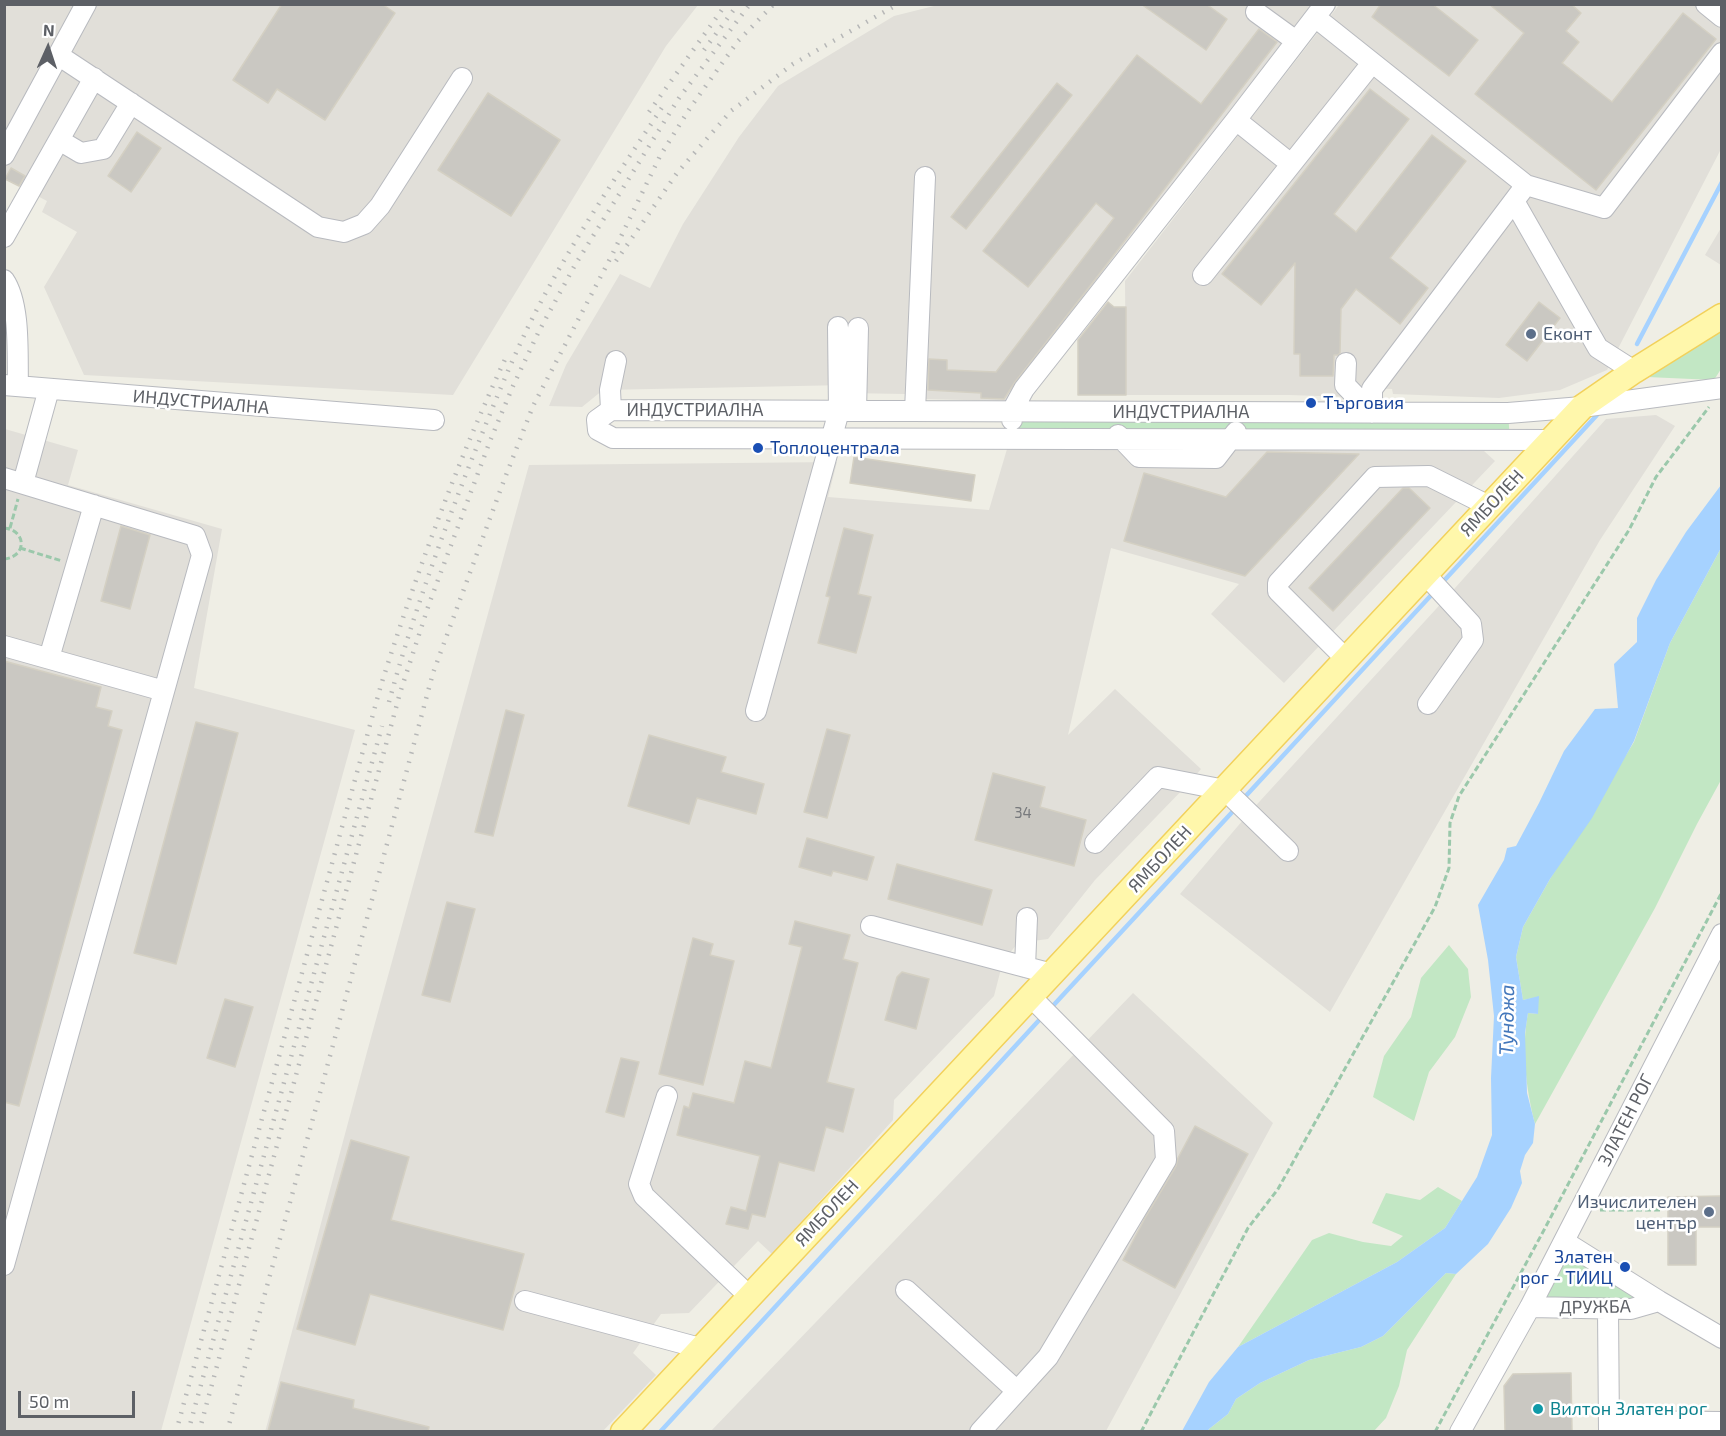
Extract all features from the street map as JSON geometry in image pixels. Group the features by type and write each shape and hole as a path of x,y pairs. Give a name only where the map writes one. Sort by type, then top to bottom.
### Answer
{"main road":[{"name":"ЯМБОЛЕН","path":"623,1431 1582,407 1722,316"}],"street":[{"path":"4,154 86,4"},
{"path":"1706,4 1722,17"},
{"path":"1012,439 1012,411 1024,389 1320,11 1372,63 1526,184 1604,208 1722,53"},
{"path":"1256,12 1296,41"},
{"path":"58,55 318,227 344,232 364,224 380,206 462,78"},
{"path":"1203,275 1372,63"},
{"path":"4,237 94,78"},
{"path":"59,140 81,153 103,149 130,103"},
{"path":"1236,120 1291,164"},
{"path":"915,411 925,177"},
{"path":"1372,413 1372,389 1526,184"},
{"path":"1514,201 1598,348 1635,371"},
{"path":"4,280 9,286 16,320 11,386"},
{"path":"756,711 832,439 848,411 848,327"},
{"path":"611,410 610,390 616,361"},
{"path":"1346,363 1345,386 1372,413"},
{"name":"ИНДУСТРИАЛНА","path":"11,386 434,420"},
{"path":"4,1264 201,555 195,536 14,480 49,389"},
{"name":"ИНДУСТРИАЛНА","path":"1551,440 613,438 598,430 597,420 611,410 1508,413 1718,394"},
{"path":"1096,412 1122,439"},
{"path":"1230,439 1250,412"},
{"path":"1346,659 1278,591 1278,583 1375,477 1429,476 1490,506"},
{"path":"50,658 94,505"},
{"path":"1425,574 1471,624 1473,640 1428,704"},
{"path":"4,646 164,691"},
{"path":"1095,843 1158,777 1225,790 1288,851"},
{"path":"1025,967 1027,918"},
{"path":"871,927 1052,974"},
{"name":"ЗЛАТЕН РОГ","path":"1460,1431 1530,1307 1722,934"},
{"path":"980,1431 1048,1357 1166,1160 1164,1131 1031,997"},
{"path":"667,1096 639,1184 644,1196 749,1296"},
{"name":"ДРУЖБА","path":"1564,1242 1722,1338"},
{"path":"906,1290 1017,1391"},
{"path":"525,1301 700,1348"},
{"name":"ДРУЖБА","path":"1530,1307 1631,1309 1659,1301"},
{"path":"1608,1309 1609,1426 1722,1422"}],"path":[{"path":"1141,1431 1248,1228 1278,1189 1435,907 1449,868 1450,823 1459,796 1629,530 1656,477 1718,394"},
{"path":"10,528 14,480"},
{"path":"4,528 10,528 20,538 20,548 15,556 4,559"},
{"path":"20,548 76,565"},
{"path":"1435,1431 1539,1240 1722,892"},
{"path":"1581,1210 1661,1210"}],"shaded area":[{"path":"942,4 1311,5 1007,401 922,399 929,241 912,241 905,394 847,393 846,385 603,390 582,407 549,406 566,365 620,274 650,288 683,224 739,137 778,86 894,16"},
{"path":"4,5 698,5 666,46 453,395 84,375 44,287 77,232 42,212 47,201 5,179"},
{"path":"1339,5 1721,5 1721,149 1607,370 1560,390 1499,398 1393,394 1392,389 1358,388 1351,397 1126,395 1125,281"},
{"path":"1721,228 1721,265 1705,255"},
{"path":"1656,415 1675,426 1600,540 1330,1012 1180,894 1249,813 1606,419"},
{"path":"5,429 78,450 68,485 222,529 194,688 355,730 161,1431 5,1432"},
{"path":"1007,449 1484,451 1495,461 1284,683 1211,614 1239,584 1111,548 1068,735 1115,689 1201,769 1095,880 1048,939 1018,943 1003,961 994,996 894,1100 893,1120 772,1254 758,1241 689,1313 661,1314 633,1353 656,1375 603,1431 265,1432 529,465 837,462 828,497 989,510"},
{"path":"1133,993 1273,1123 1106,1431 710,1432"}],"green space":[{"path":"1721,329 1721,369 1714,380 1647,377"},
{"path":"1012,411 1508,413 1510,440 1012,439"},
{"path":"1721,548 1721,780 1655,908 1535,1124 1527,1083 1525,1041 1528,1013 1538,1014 1538,997 1523,1000 1516,957 1523,927 1634,742 1670,643"},
{"path":"1449,945 1468,969 1471,997 1455,1037 1429,1072 1414,1121 1373,1097 1384,1056 1411,1017 1421,978"},
{"path":"1438,1187 1462,1201 1445,1228 1397,1262 1238,1347 1312,1240 1329,1233 1363,1242 1391,1246 1403,1236 1372,1223 1386,1193 1420,1200"},
{"path":"1565,1242 1659,1301 1530,1307"},
{"path":"1446,1273 1456,1274 1407,1350 1399,1386 1386,1418 1374,1431 1208,1432 1228,1414 1236,1399 1260,1383 1309,1360 1361,1347 1383,1336"}],"water":[{"name":"Тунджа","path":"1721,485 1721,548 1670,643 1634,741 1592,818 1550,879 1523,927 1516,957 1523,1000 1539,996 1538,1014 1528,1013 1525,1033 1527,1093 1535,1124 1533,1143 1525,1155 1520,1171 1522,1183 1511,1208 1488,1244 1456,1274 1446,1273 1383,1336 1361,1347 1309,1360 1260,1383 1236,1399 1228,1414 1208,1431 1182,1431 1209,1382 1238,1347 1397,1262 1445,1228 1477,1177 1492,1135 1491,1078 1494,1016 1488,960 1478,905 1504,860 1507,848 1516,846 1564,751 1595,709 1618,708 1614,664 1637,642 1637,618 1656,580 1686,532"}],"building":[{"path":"282,4 382,4 395,13 325,120 277,89 268,103 233,80"},
{"path":"1141,4 1206,4 1227,19 1206,50"},
{"path":"1381,4 1432,4 1478,40 1449,76 1372,17"},
{"path":"1489,4 1571,4 1581,13 1566,31 1579,42 1562,63 1612,102 1683,13 1716,39 1596,190 1475,94 1524,33"},
{"path":"1259,29 1277,42 1004,399 981,398 981,393 928,390 929,359 947,360 947,370 996,372 1114,218 1096,203 1028,287 983,251 1137,55 1201,104"},
{"path":"1057,83 1072,95 966,229 951,217"},
{"path":"1370,89 1409,119 1334,214 1356,232 1432,135 1466,161 1390,258 1428,288 1400,324 1356,289 1341,309 1340,353 1334,355 1333,376 1300,376 1300,354 1294,354 1295,263 1261,305 1222,274"},
{"path":"488,93 560,140 511,216 438,170"},
{"path":"137,132 161,148 131,192 108,176"},
{"path":"11,168 25,176 19,186 5,179"},
{"path":"1108,302 1114,307 1126,307 1126,395 1078,395 1078,340"},
{"path":"1539,302 1560,318 1527,361 1506,345"},
{"path":"1267,452 1359,454 1245,576 1124,541 1144,473 1226,497"},
{"path":"854,457 975,475 971,501 850,483"},
{"path":"1403,488 1409,488 1430,508 1333,611 1309,588"},
{"path":"121,526 150,535 130,609 101,601"},
{"path":"844,528 873,535 858,594 871,597 856,653 818,643 830,597 826,596"},
{"path":"4,661 101,687 96,707 112,711 108,726 122,730 19,1106 4,1102"},
{"path":"506,710 524,715 493,836 475,832"},
{"path":"196,722 238,733 176,964 134,953"},
{"path":"827,729 850,735 827,818 804,812"},
{"path":"649,735 726,757 721,772 764,784 756,814 697,798 689,824 628,806"},
{"path":"993,773 1045,787 1040,807 1086,820 1074,866 975,840"},
{"path":"807,838 874,857 867,880 833,871 831,876 799,867"},
{"path":"897,864 992,890 982,925 888,899"},
{"path":"447,902 475,909 450,1002 422,995"},
{"path":"795,921 850,935 843,959 858,963 827,1082 854,1089 843,1132 826,1127 814,1171 779,1162 765,1217 752,1214 748,1229 726,1224 731,1207 746,1211 760,1156 677,1135 684,1106 689,1108 693,1093 734,1103 745,1061 771,1068 802,947 789,944"},
{"path":"693,938 713,944 710,955 734,961 703,1085 659,1074"},
{"path":"902,972 929,979 916,1029 885,1020 897,977"},
{"path":"225,999 253,1007 235,1067 207,1058"},
{"path":"621,1058 639,1062 624,1117 606,1112"},
{"path":"1195,1126 1248,1154 1175,1288 1123,1260 1176,1166"},
{"path":"351,1140 409,1157 391,1220 524,1254 503,1330 370,1294 355,1345 297,1329"},
{"path":"1722,1196 1722,1227 1696,1227 1696,1265 1668,1265 1668,1197"},
{"name":"Вилтон Златен рог","path":"1571,1373 1572,1431 1505,1431 1504,1386 1513,1374"},
{"path":"281,1382 354,1400 353,1408 429,1427 428,1431 268,1431"}],"waterway":[{"path":"1637,344 1722,182"},
{"path":"1440,585 1597,415"},
{"path":"1243,799 1435,591"},
{"path":"1050,1009 1236,808"},
{"path":"660,1432 1042,1017"}],"railway":[{"path":"649,112 726,4"},
{"path":"704,50 738,4"},
{"path":"199,1432 400,693 429,604 490,441 539,331 575,265 679,98 750,4"},
{"path":"227,1432 433,673 503,483 533,406 612,255 660,156 690,108 738,41 774,4"},
{"path":"616,261 677,173 731,111 793,64 898,4"},
{"path":"389,702 415,616 445,530 504,379 521,342 576,240 663,106"},
{"path":"176,1432 381,685 439,518 471,436 507,355"},
{"path":"188,1432 382,726"}],"place":[{"name":"Еконт","path":"1531,334"},
{"name":"Търговия","path":"1311,403"},
{"name":"Топлоцентрала","path":"758,448"},
{"name":"Изчислителен център","path":"1709,1212"},
{"name":"Златен рог - ТИИЦ","path":"1625,1267"},
{"name":"Вилтон Златен рог","path":"1538,1409"}]}
